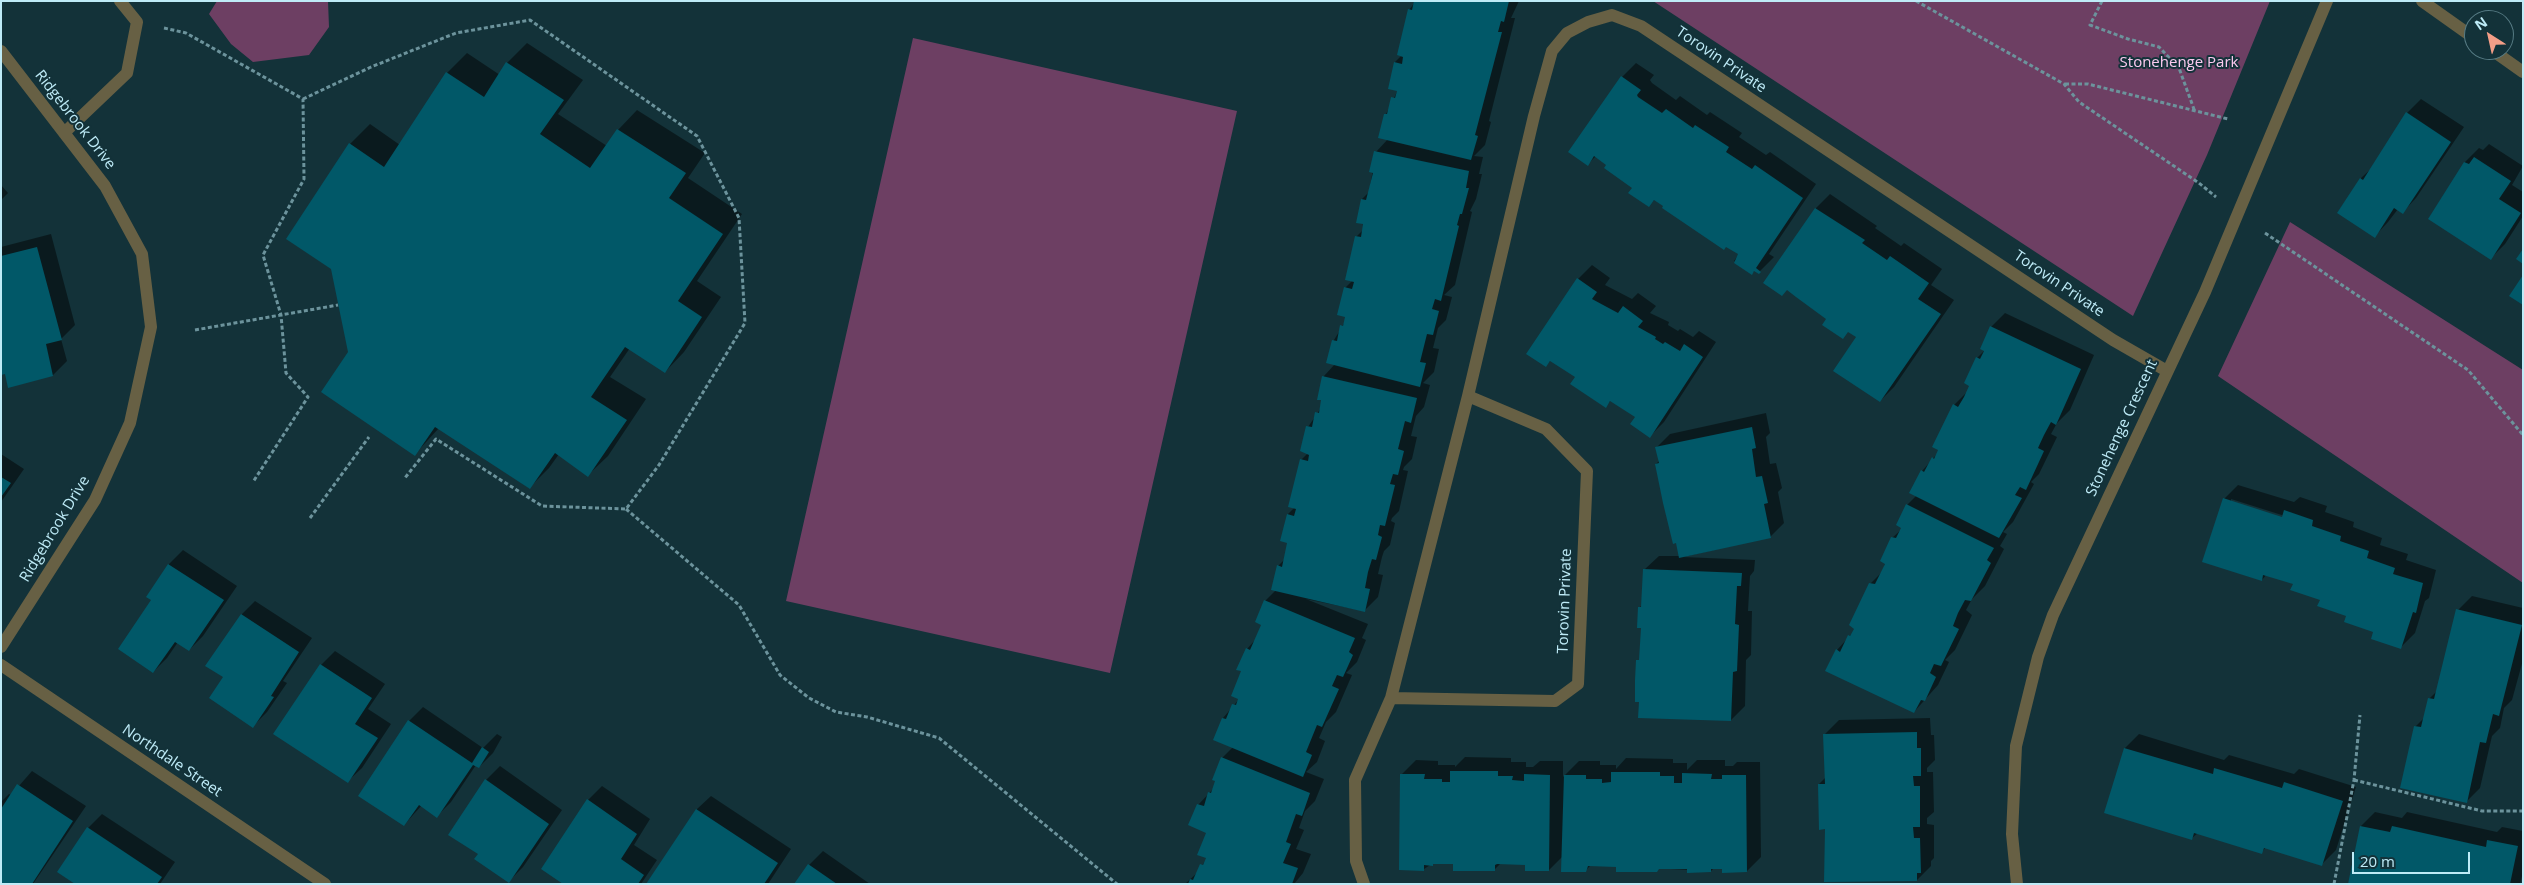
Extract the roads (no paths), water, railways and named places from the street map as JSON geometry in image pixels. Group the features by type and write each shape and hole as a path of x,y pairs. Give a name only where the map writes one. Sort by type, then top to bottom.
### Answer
{"street":[{"path":"64,134 127,73 137,22 120,1"},
{"name":"Stonehenge Crescent","path":"2017,884 2012,834 2016,746 2038,657 2052,615 2167,372 2235,222 2327,1"},
{"path":"2422,1 2464,31"},
{"name":"Torovin Private","path":"1364,884 1356,861 1355,780 1391,698 1468,396 1534,116 1552,52 1567,33 1588,22 1612,16 1641,26 2105,334 2167,372"},
{"name":"Ridgebrook Drive","path":"1,51 105,186 142,254 151,327 130,423 95,500 1,647"},
{"path":"2506,60 2523,72"},
{"name":"Torovin Private","path":"1391,698 1555,700 1578,684 1587,471 1546,429 1468,396"},
{"name":"Northdale Street","path":"1,665 325,884"}],"park label":[{"name":"Stonehenge Park","path":"2179,63"}]}
